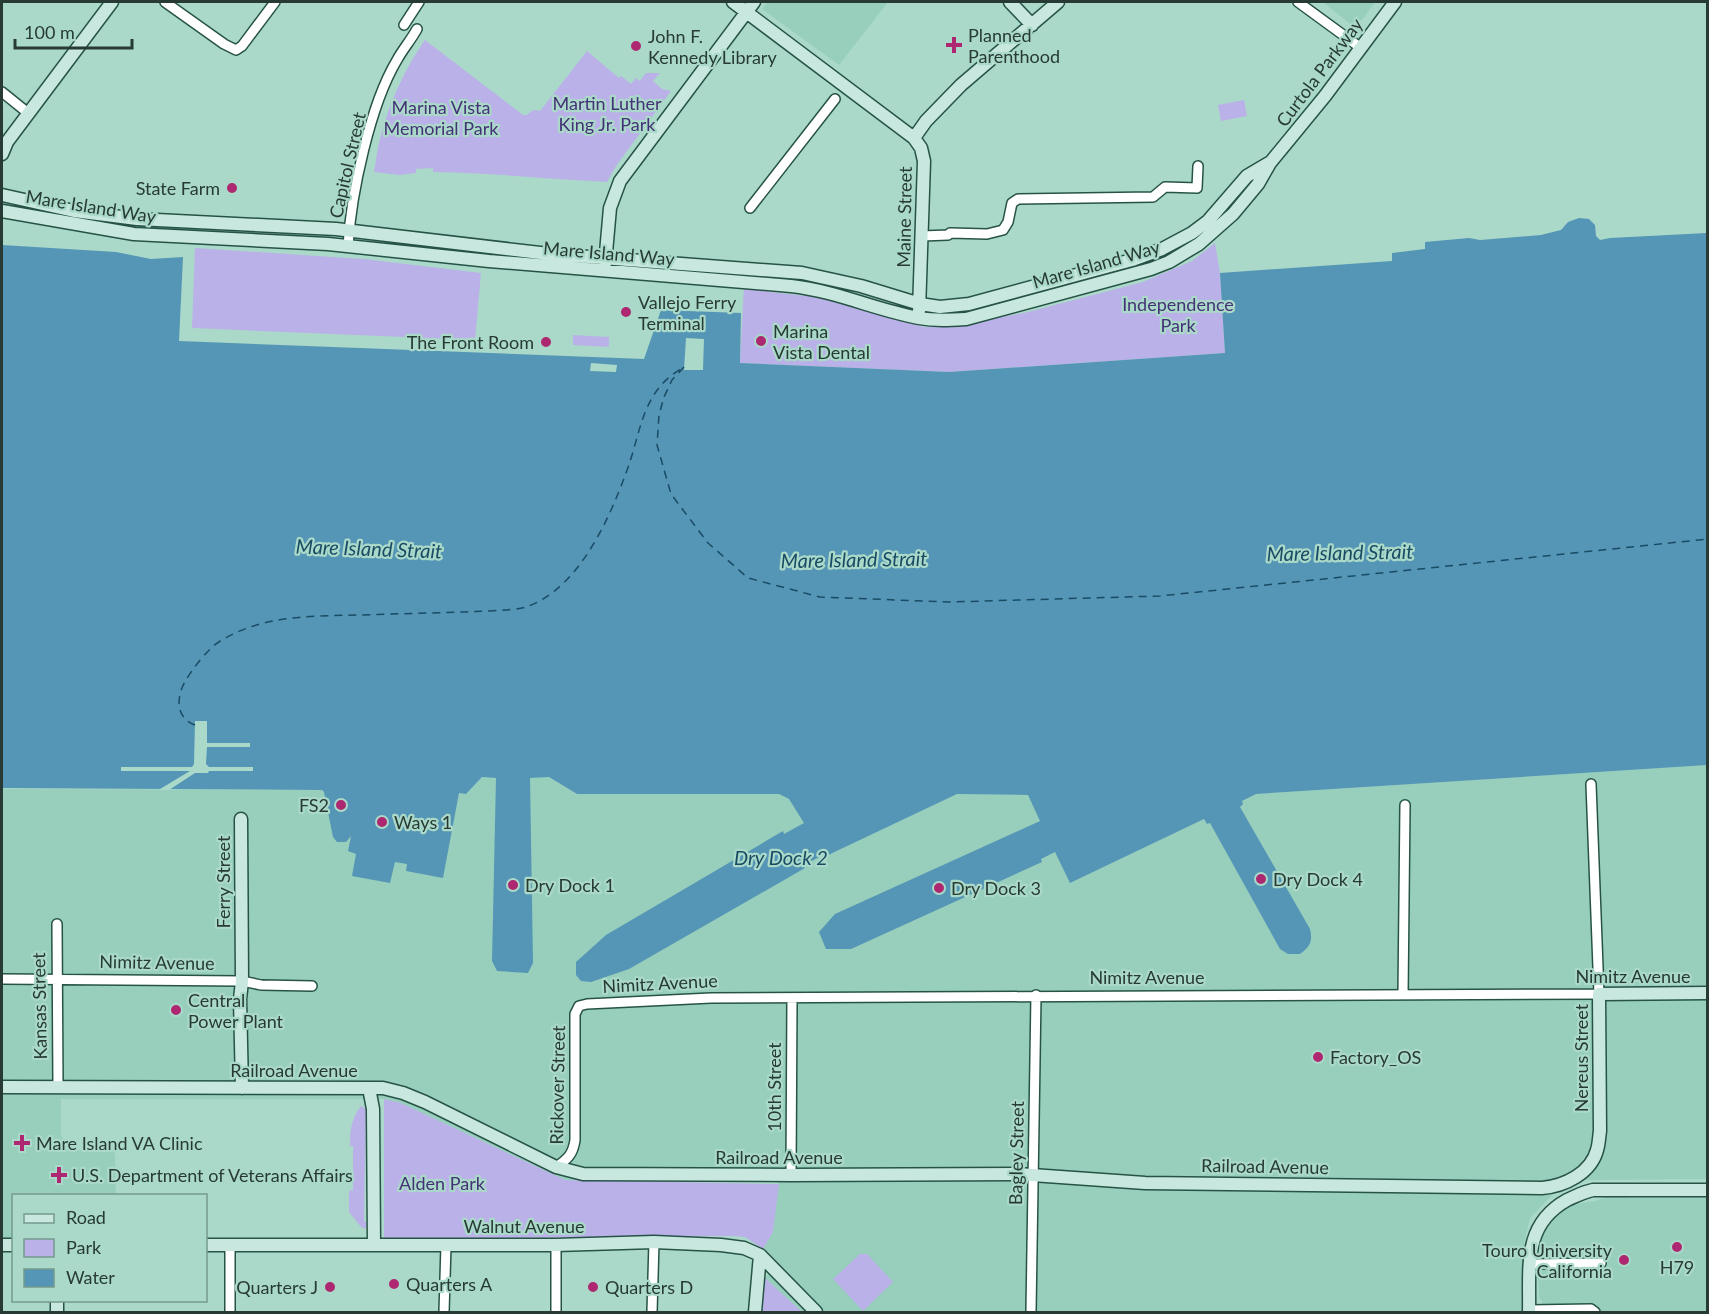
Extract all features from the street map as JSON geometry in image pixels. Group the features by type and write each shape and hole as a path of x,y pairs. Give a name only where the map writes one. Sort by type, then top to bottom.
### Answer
{"street":[{"path":"2,154 7,142 112,2"},
{"path":"165,2 224,45 236,50 242,46 275,2"},
{"path":"404,25 418,2"},
{"path":"733,2 750,6 914,138 926,121 954,91 1058,2"},
{"path":"1010,2 1032,25"},
{"path":"1298,2 1361,48"},
{"name":"Curtola Parkway","path":"1199,244 1233,214 1258,184 1270,163 1310,115 1395,2"},
{"path":"605,271 610,208 620,181 750,6"},
{"name":"Capitol Street","path":"348,246 364,145 382,92 396,61 417,29"},
{"path":"2,92 28,113"},
{"path":"750,208 835,99"},
{"name":"Maine Street","path":"914,138 921,148 924,160 919,318"},
{"name":"Curtola Parkway","path":"1192,233 1208,221 1247,176 1270,163"},
{"path":"922,236 948,235 950,232 987,234 1003,230 1008,222 1012,203 1018,199 1153,197 1165,187 1197,188 1198,166"},
{"name":"Mare Island Way","path":"2,195 74,210 137,219 349,230 492,248 802,273 861,286 920,304 940,307 969,304 1132,260 1162,249 1192,233"},
{"name":"Mare Island Way","path":"2,211 134,234 348,246 811,288 919,318 948,320 966,319 1151,269 1169,262 1199,244"},
{"name":"Nereus Street","path":"1573,1178 1589,1166 1598,1150 1600,1131 1599,994 1591,784"},
{"path":"1403,995 1405,805"},
{"name":"Ferry Street","path":"241,819 242,1088"},
{"name":"Kansas Street","path":"57,924 58,1088"},
{"name":"Nimitz Avenue","path":"2,979 242,981 261,985 312,986"},
{"name":"Nimitz Avenue","path":"587,1004 711,998 1707,993"},
{"name":"Bagley Street","path":"1031,1312 1036,995"},
{"name":"10th Street","path":"791,1176 792,998"},
{"name":"Rickover Street","path":"556,1167 574,1152 575,1014 579,1006 587,1004"},
{"name":"Railroad Avenue","path":"2,1087 383,1088 411,1096 556,1167 576,1173 598,1175 1032,1175 1144,1183 1542,1188 1553,1187 1573,1178"},
{"path":"369,1088 373,1109 374,1245"},
{"path":"1595,1312 1591,1309 1529,1311 1530,1264 1534,1239 1543,1219 1556,1206 1577,1194 1593,1190 1707,1190"},
{"path":"652,1312 654,1242"},
{"name":"Walnut Avenue","path":"207,1245 556,1245 654,1242 744,1248 760,1255"},
{"path":"230,1245 230,1312"},
{"path":"444,1312 446,1245"},
{"path":"556,1245 556,1312"},
{"path":"755,1312 760,1255"},
{"path":"760,1255 816,1312"},
{"path":"1530,1264 1601,1263"}],"shaded area":[{"path":"768,2 888,2 839,65 762,9"},
{"path":"1323,2 1375,2 1362,20 1350,24"},
{"path":"1707,765 1707,1179 1584,1180 1567,1185 1552,1195 1530,1218 1524,1244 1522,1312 802,1312 765,1278 777,1264 763,1249 773,1232 778,1182 565,1180 401,1103 384,1099 61,1099 61,1136 72,1150 112,1150 115,1154 116,1194 12,1194 12,1239 2,1239 2,789 322,790 352,830 444,872 459,793 466,794 482,777 530,781 530,778 549,777 577,794 779,794 789,799 795,806 824,857 957,794 1028,795 1041,821 1033,825 1056,852 1070,883 1204,819 1213,828 1242,812 1241,802 1256,794"},
{"name":"Touro University California","path":"1611,1195 1626,1195 1629,1198 1707,1196 1707,1312 1542,1312 1538,1269 1541,1267 1540,1244 1543,1233 1560,1211 1575,1204 1596,1201"}],"green space":[{"name":"Marina Vista Memorial Park","path":"425,40 523,115 533,110 540,111 587,51 619,78 621,76 631,84 636,78 640,81 646,73 660,73 653,81 662,89 671,91 616,166 607,182 433,172 433,168 416,169 416,173 399,175 374,172 380,139 393,100 410,63"},
{"path":"1244,100 1247,116 1221,121 1218,105"},
{"name":"Independence Park","path":"1215,243 1220,273 1225,353 949,372 740,363 744,285 770,292 824,298 924,327 949,327 1028,312 1143,282 1192,261"},
{"path":"195,248 364,259 481,273 475,340 192,328"},
{"path":"573,335 609,337 609,347 573,345"},
{"name":"Alden Park","path":"384,1099 401,1103 565,1180 779,1184 773,1232 763,1249 745,1237 732,1236 384,1239"},
{"path":"361,1106 366,1109 364,1221 367,1222 366,1229 361,1227 349,1212 349,1191 353,1191 351,1130 355,1115"},
{"path":"860,1254 867,1254 893,1282 863,1311 833,1279"},
{"path":"765,1278 802,1312 757,1312 761,1282"}],"water":[{"path":"1579,218 1589,219 1595,225 1596,236 1600,240 1707,233 1707,765 1256,794 1242,801 1243,804 1240,807 1310,929 1310,943 1300,954 1288,954 1280,949 1210,823 1207,824 1204,819 1070,883 1055,852 1041,859 1042,862 851,949 826,949 819,932 835,914 1040,821 1028,795 957,794 824,857 823,855 804,865 805,868 629,969 591,982 581,981 576,975 576,962 606,935 783,831 784,834 804,823 789,799 779,794 577,794 549,777 530,778 533,963 528,973 497,971 492,961 496,778 482,777 466,794 459,793 443,878 406,871 407,864 395,862 390,883 352,876 356,854 348,851 351,836 346,842 337,842 333,837 322,790 2,788 2,245 116,252 151,259 183,257 179,341 644,359 661,310 741,313 740,363 949,372 1225,353 1220,273 1392,261 1392,253 1425,249 1425,242 1541,235 1561,230 1568,222"}],"pier":[{"name":"Vallejo Ferry Terminal","path":"686,338 704,339 703,370 684,370"},
{"path":"591,363 617,365 616,372 590,371"},
{"path":"195,721 207,721 207,743 250,743 250,747 207,747 206,764 209,767 253,767 253,771 195,773 169,790 160,790 190,771 121,771 121,767 192,767 194,764"}],"ferry route":[{"path":"684,367 672,380 659,415 657,445 671,494 708,543 748,578 820,597 949,602 1160,596 1708,539"},
{"path":"195,725 188,722 179,706 180,693 186,680 202,658 217,643 254,626 288,618 513,609 526,607 544,598 576,570 589,552 619,492 650,402 668,378 681,369"}],"place":[{"name":"Planned Parenthood","path":"954,45"},
{"name":"John F. Kennedy Library","path":"636,46"},
{"name":"State Farm","path":"232,188"},
{"name":"Vallejo Ferry Terminal","path":"626,312"},
{"name":"Marina Vista Dental","path":"761,341"},
{"name":"The Front Room","path":"546,342"},
{"name":"FS2","path":"341,805"},
{"name":"Ways 1","path":"382,822"},
{"name":"Dry Dock 4","path":"1261,879"},
{"name":"Dry Dock 1","path":"513,885"},
{"name":"Dry Dock 3","path":"939,888"},
{"name":"Central Power Plant","path":"176,1010"},
{"name":"Factory_OS","path":"1318,1057"},
{"name":"Mare Island VA Clinic","path":"22,1143"},
{"name":"U.S. Department of Veterans Affairs","path":"59,1175"},
{"name":"H79","path":"1677,1247"},
{"name":"Touro University California","path":"1624,1260"},
{"name":"Quarters A","path":"394,1284"},
{"name":"Quarters J","path":"330,1287"},
{"name":"Quarters D","path":"593,1287"}],"park label":[{"name":"Martin Luther King Jr. Park","path":"607,113"}],"water label":[{"name":"Mare Island Strait","path":"369,548"},
{"name":"Mare Island Strait","path":"1340,552"},
{"name":"Mare Island Strait","path":"854,559"},
{"name":"Dry Dock 2","path":"781,857"}]}
